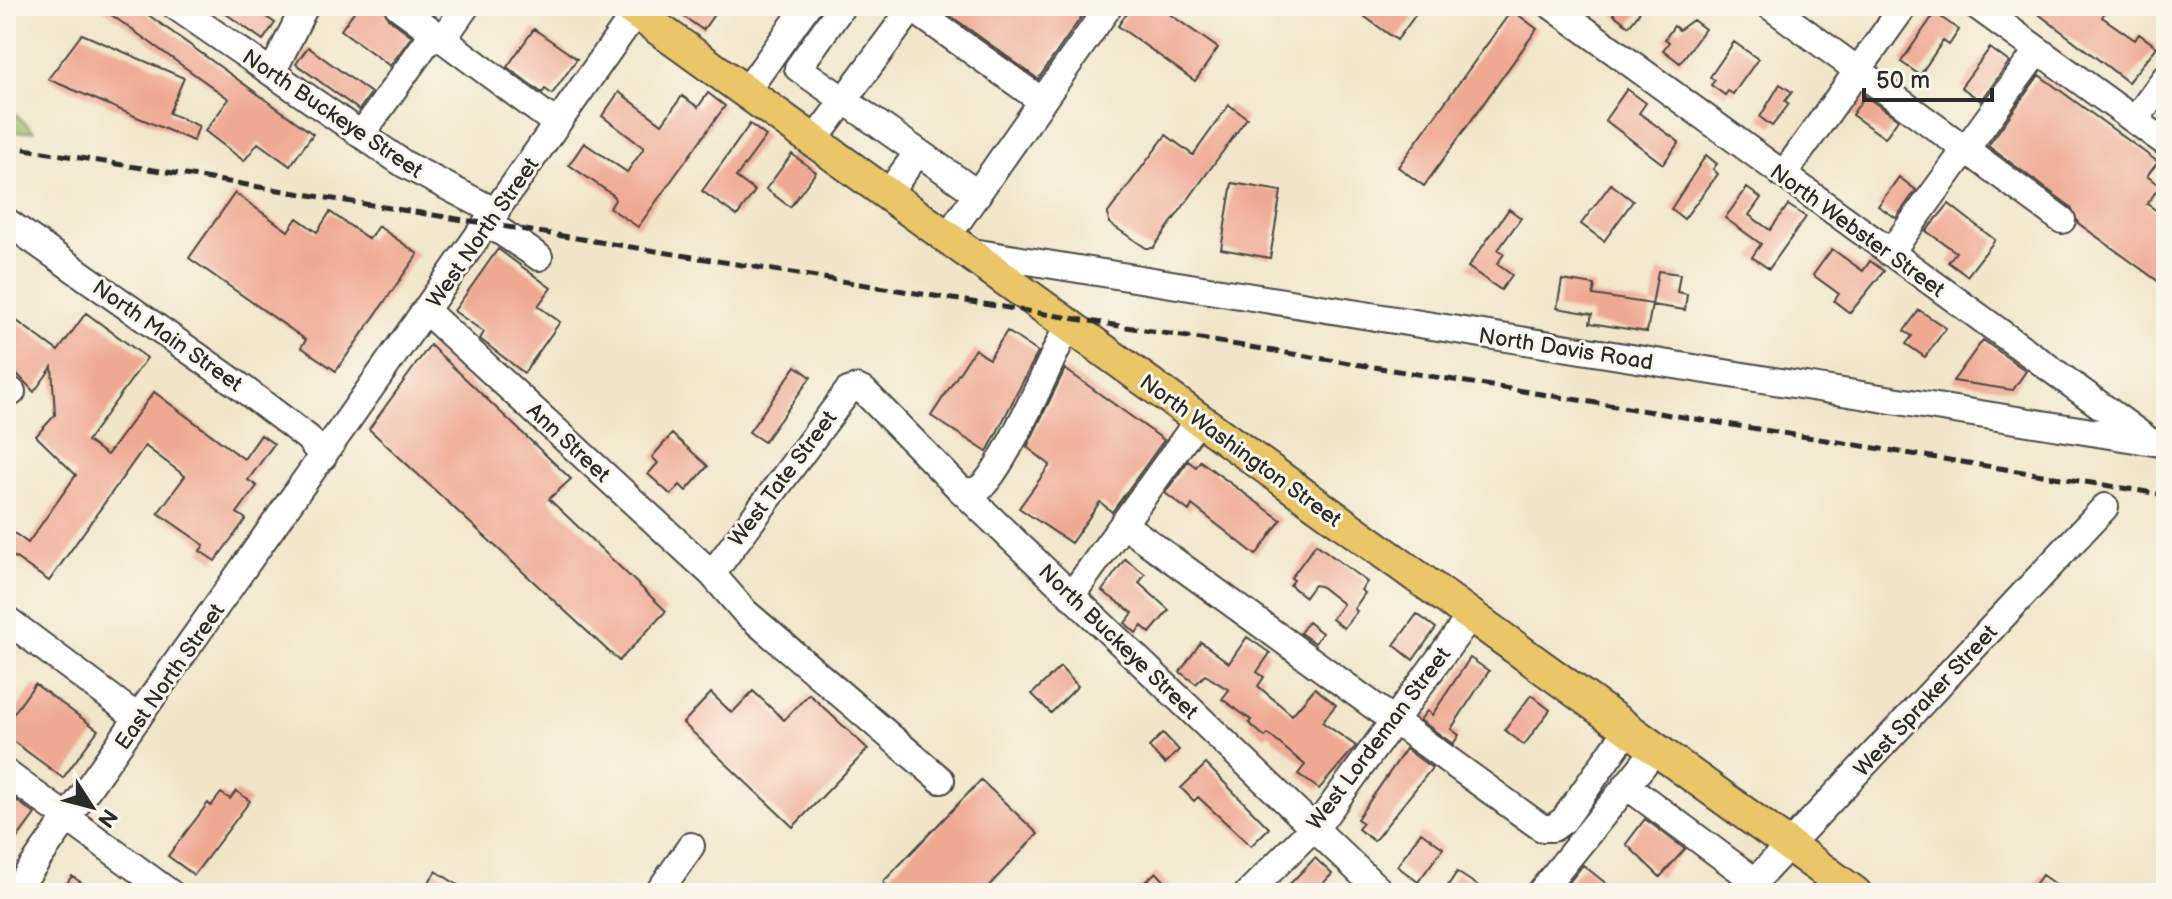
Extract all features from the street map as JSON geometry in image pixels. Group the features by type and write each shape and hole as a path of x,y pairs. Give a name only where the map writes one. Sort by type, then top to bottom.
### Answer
{"main road":[{"name":"North Washington Street","path":"634,8 745,93 1855,893"}],"street":[{"name":"North Buckeye Street","path":"175,6 404,164 492,218 539,257"},
{"path":"272,73 305,6"},
{"path":"398,6 557,124"},
{"path":"361,135 438,36 466,6"},
{"path":"745,93 807,6"},
{"path":"798,68 842,6"},
{"path":"957,244 978,194 1109,6"},
{"name":"North Webster Street","path":"1552,6 1579,14 1783,175 2160,446"},
{"path":"1770,6 2062,220"},
{"path":"1783,175 1904,6"},
{"path":"1977,6 2166,143"},
{"path":"813,142 910,7 1042,101"},
{"name":"West North Street","path":"323,457 492,218 634,8"},
{"path":"775,50 978,194"},
{"path":"1890,253 2038,50"},
{"path":"2135,120 2166,77"},
{"path":"887,195 918,152"},
{"name":"North Main Street","path":"6,221 249,393 308,438 323,457"},
{"name":"North Davis Road","path":"957,244 2160,446"},
{"name":"Ann Street","path":"426,311 712,574 745,612 941,780"},
{"path":"960,489 970,492 979,489 997,468 1068,325"},
{"name":"North Buckeye Street","path":"857,388 865,392 960,489 1382,893"},
{"name":"West Tate Street","path":"712,574 835,406 848,391 857,388"},
{"path":"1071,596 1199,419"},
{"name":"East North Street","path":"14,893 323,457"},
{"name":"West Spraker Street","path":"1750,887 2105,507"},
{"path":"1123,524 1542,828 1553,828 1564,820 1628,729"},
{"name":"West Lordeman Street","path":"1248,893 1323,818 1471,615"},
{"path":"6,619 138,718"},
{"path":"1540,893 1656,749"},
{"path":"6,773 170,893"},
{"path":"1627,786 1750,887"},
{"path":"658,893 691,846"}],"green space":[{"path":"6,105 34,131 6,133"}],"building":[{"path":"99,6 136,6 313,134 290,166 258,143 244,161 205,131 229,99"},
{"path":"215,6 251,6 275,23 263,40"},
{"path":"358,6 382,6 388,18 412,36 390,66 341,30"},
{"path":"669,6 720,6 703,30"},
{"path":"937,6 1089,6 1038,79"},
{"path":"1132,6 1158,6 1218,48 1195,81 1118,26"},
{"path":"1350,6 1422,6 1397,40"},
{"path":"1618,6 1644,6 1629,26 1613,14"},
{"path":"2028,6 2109,6 2102,17 2135,40 2139,34 2157,47 2128,82"},
{"path":"1512,10 1537,29 1424,186 1398,167"},
{"path":"1935,13 1959,30 1949,45 1943,41 1920,75 1901,62"},
{"path":"1693,20 1705,29 1680,63 1663,50 1669,42 1665,39 1674,26 1679,30"},
{"path":"534,29 577,59 552,94 545,89 542,93 507,67"},
{"path":"82,34 184,78 169,113 199,126 193,141 48,79"},
{"path":"1734,42 1758,59 1733,94 1728,91 1725,95 1711,85 1715,80 1710,77"},
{"path":"308,47 371,93 359,110 296,64"},
{"path":"1990,48 2009,62 1981,101 1961,87"},
{"path":"2039,75 2158,162 2147,176 2160,186 2147,204 2166,217 2166,287 2078,223 2071,207 1988,146"},
{"path":"1780,84 1792,92 1785,101 1789,104 1772,126 1760,117"},
{"path":"1627,89 1646,103 1639,113 1679,142 1663,164 1605,120"},
{"path":"619,92 662,124 682,96 698,107 708,93 725,106 638,227 610,208 615,200 613,195 569,165 584,143 627,172 644,148 602,116"},
{"path":"1865,96 1898,119 1885,138 1852,115"},
{"path":"1229,105 1247,118 1153,248 1146,248 1109,223 1108,213 1166,135 1193,155"},
{"path":"750,124 766,136 736,177 755,191 737,216 702,191"},
{"path":"792,154 816,172 790,207 766,189"},
{"path":"1706,155 1717,164 1713,169 1718,174 1684,219 1671,209"},
{"path":"1899,177 1916,190 1896,218 1878,206"},
{"path":"1232,183 1281,191 1270,258 1221,249"},
{"path":"1611,184 1633,201 1604,241 1581,224"},
{"path":"1747,188 1761,198 1749,215 1770,230 1788,205 1806,217 1769,269 1752,257 1761,244 1725,218"},
{"path":"235,193 288,231 297,218 317,232 330,212 369,239 378,226 418,254 336,371 301,347 306,340 189,258"},
{"path":"1949,204 1995,240 1967,276 1948,262 1956,252 1926,231"},
{"path":"1509,209 1521,218 1498,250 1504,254 1497,264 1512,275 1501,290 1468,267"},
{"path":"498,249 551,288 538,306 560,322 524,373 480,339 484,332 454,311"},
{"path":"1832,249 1863,271 1870,261 1884,271 1850,313 1834,301 1839,294 1813,275"},
{"path":"1658,271 1680,274 1677,292 1687,294 1685,310 1652,305"},
{"path":"1562,280 1595,285 1593,295 1652,304 1647,332 1590,323 1592,314 1557,308"},
{"path":"1919,310 1946,328 1925,357 1906,344 1912,336 1904,331"},
{"path":"6,313 58,351 86,313 147,358 87,441 107,455 154,392 244,459 261,435 274,444 248,480 257,486 237,513 246,519 215,561 200,551 204,545 158,513 185,476 145,446 49,581 6,551 6,527 28,543 76,475 36,436 55,415 52,367 34,392 6,362"},
{"path":"1007,331 1038,352 987,452 931,416 975,349 989,359"},
{"path":"1983,340 2026,371 2013,390 1953,381"},
{"path":"430,345 571,479 549,499 666,611 619,661 369,429"},
{"path":"796,366 811,377 764,442 749,432"},
{"path":"1065,369 1164,440 1112,512 1100,502 1071,543 1019,508 1050,465 1027,447"},
{"path":"672,434 708,466 686,491 680,485 671,495 648,474 658,463 652,457"},
{"path":"1188,461 1196,467 1200,461 1281,520 1256,555 1192,505 1189,511 1165,493"},
{"path":"1316,544 1367,582 1361,590 1365,593 1354,609 1357,611 1344,628 1332,619 1343,604 1320,586 1314,585 1305,597 1290,585 1294,580 1291,578"},
{"path":"1125,559 1145,574 1139,583 1169,610 1150,633 1142,626 1136,633 1125,623 1133,613 1102,591"},
{"path":"1417,614 1436,628 1413,660 1394,645"},
{"path":"1308,622 1322,633 1315,643 1300,633"},
{"path":"1247,637 1270,653 1257,672 1264,677 1258,686 1292,715 1315,688 1336,705 1322,722 1356,746 1319,789 1298,774 1305,765 1268,734 1265,737 1249,723 1251,720 1222,699 1229,690 1205,675 1196,684 1180,672 1201,642 1229,663"},
{"path":"1470,658 1489,671 1451,729 1459,735 1453,744 1420,720 1427,711 1432,715"},
{"path":"1060,667 1078,686 1051,713 1032,694"},
{"path":"35,684 98,730 63,778 6,736 6,724"},
{"path":"753,691 784,720 809,694 868,749 793,827 683,723 711,693 732,713"},
{"path":"1531,695 1550,710 1524,745 1505,730"},
{"path":"1163,733 1179,750 1165,764 1149,747"},
{"path":"1406,749 1432,768 1374,841 1358,829 1363,823 1357,819"},
{"path":"1206,764 1269,828 1251,846 1198,797 1194,801 1181,788"},
{"path":"981,780 1038,834 982,893 894,893 883,882"},
{"path":"236,791 250,801 194,875 168,856 208,803 211,806 221,793 230,799"},
{"path":"6,793 35,814 6,853"},
{"path":"1645,819 1685,849 1660,877 1626,844"},
{"path":"1421,832 1443,848 1418,882 1397,866"},
{"path":"1315,858 1332,874 1314,893 1281,893"},
{"path":"1583,865 1618,893 1566,893 1563,890"},
{"path":"436,871 470,893 432,893 425,888"},
{"path":"1156,872 1176,893 1133,893"},
{"path":"1457,872 1489,893 1443,893"},
{"path":"2042,875 2068,893 2029,893"},
{"path":"72,876 96,893 60,893"}],"railway":[{"path":"6,146 2166,495"}]}
